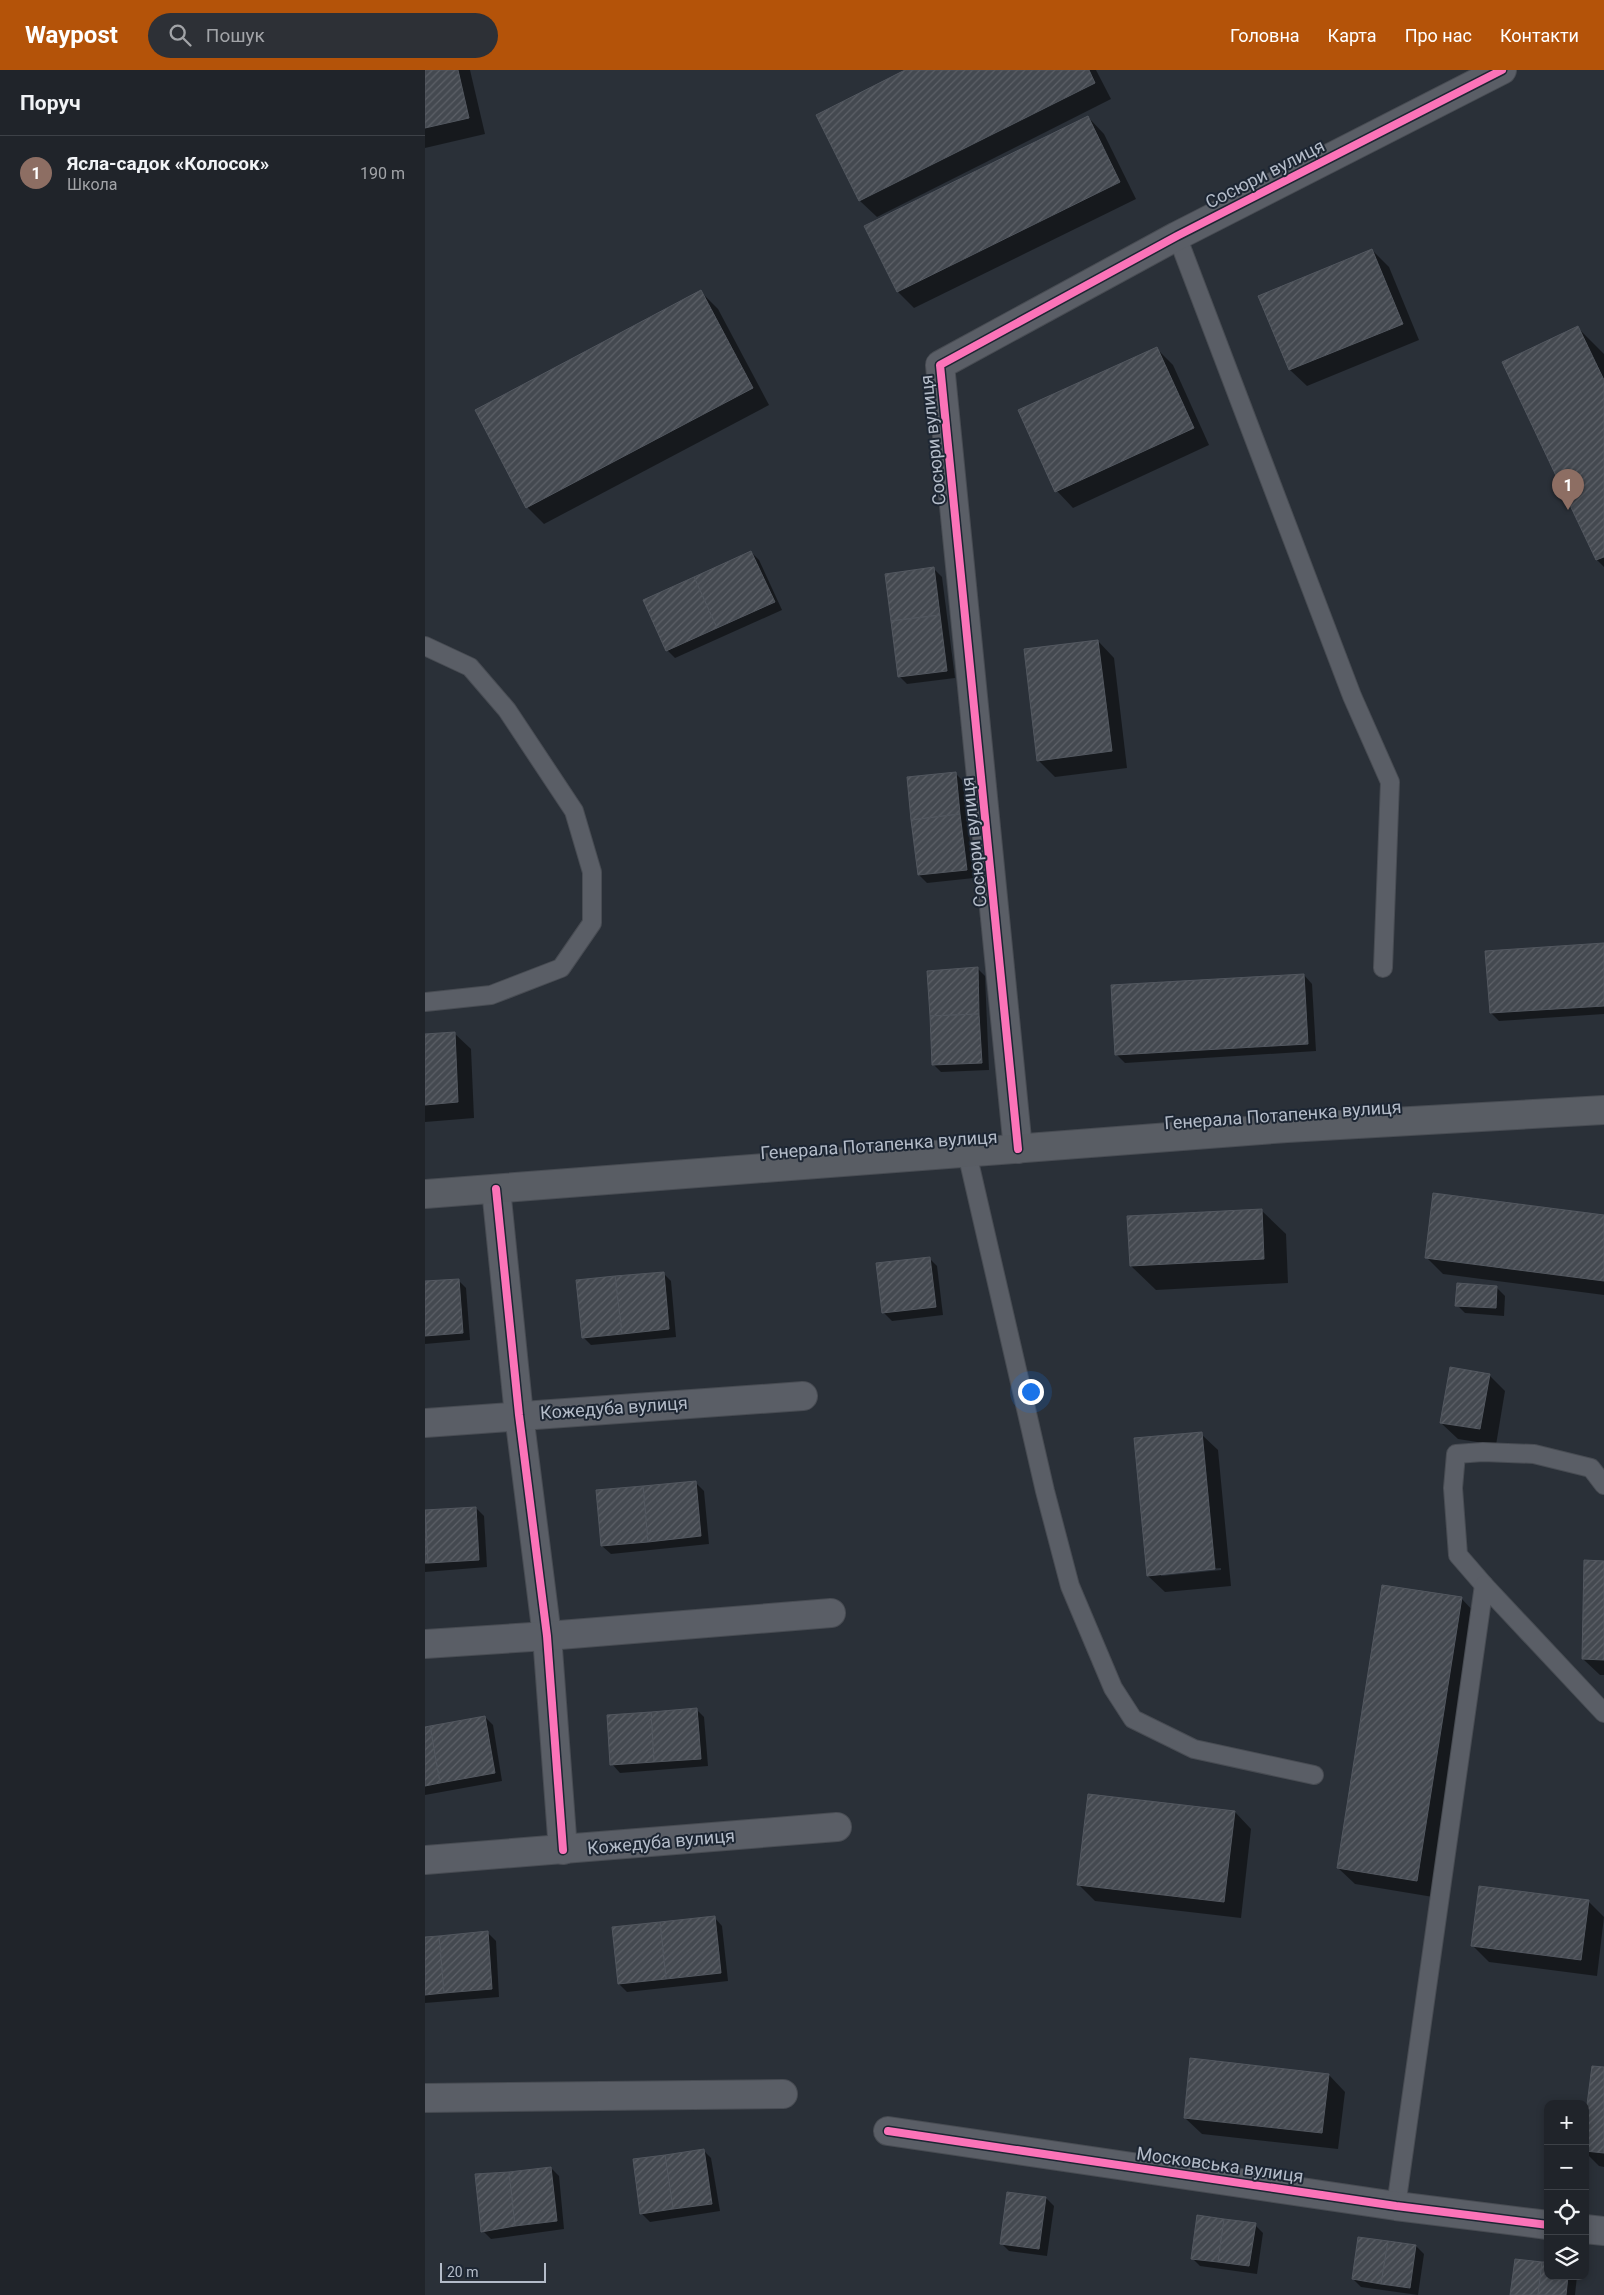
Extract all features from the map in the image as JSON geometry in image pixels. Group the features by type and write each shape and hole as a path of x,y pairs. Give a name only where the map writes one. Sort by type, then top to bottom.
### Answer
{"main road":[{"name":"Генерала Потапенка вулиця","path":"425,1194 1287,1128 1604,1110"}],"street":[{"name":"Сосюри вулиця","path":"1018,1149 1016,1113 940,365 1177,236 1502,70"},
{"path":"496,1189 519,1415 547,1636 563,1850"},
{"name":"Кожедуба вулиця","path":"425,1423 803,1396"},
{"path":"425,1644 831,1613"},
{"name":"Кожедуба вулиця","path":"425,1860 837,1827"},
{"path":"425,2098 783,2094"},
{"name":"Московська вулиця","path":"888,2131 1396,2206 1544,2224"},
{"path":"1589,2229 1604,2231"}],"lane":[{"path":"1177,236 1352,696 1390,782 1383,968"},
{"path":"425,646 470,668 507,710 575,811 592,872 591,923 561,968 491,995 425,1002"},
{"path":"967,1153 1045,1490 1068,1577 1113,1688 1133,1719 1194,1749 1314,1775"},
{"path":"1604,1485 1591,1468 1534,1454 1483,1452 1456,1454 1453,1488 1458,1555 1604,1713"},
{"path":"1396,2206 1484,1585"}],"building":[{"path":"425,70 458,70 469,118 425,128"},
{"path":"905,70 1089,70 1095,83 859,201 816,115"},
{"path":"1088,116 1120,182 897,292 864,226"},
{"path":"1372,249 1403,324 1289,370 1258,296"},
{"path":"701,290 753,388 526,508 475,410"},
{"path":"1578,326 1604,380 1604,557 1596,560 1502,362"},
{"path":"1157,347 1194,428 1055,492 1018,410"},
{"path":"751,551 775,602 717,628 694,577"},
{"path":"934,567 940,615 891,621 885,574"},
{"path":"694,577 717,628 666,651 643,600"},
{"path":"940,615 947,671 898,677 891,621"},
{"path":"1098,640 1112,751 1037,761 1024,649"},
{"path":"956,772 960,814 911,820 907,777"},
{"path":"960,814 967,870 918,875 911,820"},
{"path":"1604,943 1604,1006 1490,1013 1485,951"},
{"path":"978,967 979,1014 930,1016 927,971"},
{"path":"1304,974 1308,1044 1115,1055 1111,985"},
{"path":"979,1014 982,1063 932,1065 930,1016"},
{"path":"455,1032 458,1102 425,1105 425,1034"},
{"path":"1433,1193 1604,1215 1604,1281 1425,1258"},
{"path":"1262,1209 1264,1259 1130,1266 1127,1216"},
{"path":"930,1257 936,1307 882,1313 876,1263"},
{"path":"664,1272 669,1329 622,1334 615,1276"},
{"path":"615,1276 622,1334 582,1338 576,1280"},
{"path":"459,1279 463,1333 425,1336 425,1281"},
{"path":"1457,1283 1497,1286 1496,1308 1455,1306"},
{"path":"1450,1367 1490,1374 1480,1429 1440,1423"},
{"path":"1202,1432 1215,1569 1147,1576 1134,1438"},
{"path":"696,1481 701,1536 648,1542 643,1486"},
{"path":"643,1486 648,1542 601,1546 596,1490"},
{"path":"476,1507 479,1560 428,1563 425,1510"},
{"path":"425,1510 428,1563 425,1563"},
{"path":"1584,1560 1604,1561 1604,1660 1582,1659"},
{"path":"1382,1585 1462,1597 1417,1881 1337,1868"},
{"path":"697,1708 701,1759 654,1762 651,1712"},
{"path":"651,1712 654,1762 610,1765 607,1715"},
{"path":"485,1716 495,1773 440,1783 430,1726"},
{"path":"430,1726 440,1783 425,1786 425,1727"},
{"path":"1088,1794 1235,1811 1224,1902 1077,1885"},
{"path":"1479,1886 1589,1900 1581,1960 1471,1946"},
{"path":"715,1916 721,1973 666,1979 660,1922"},
{"path":"660,1922 666,1979 618,1984 612,1927"},
{"path":"488,1931 492,1989 444,1993 439,1936"},
{"path":"439,1936 444,1993 425,1995 425,1937"},
{"path":"1190,2058 1329,2074 1322,2133 1184,2118"},
{"path":"1592,2066 1604,2067 1604,2153 1589,2151 1588,2100"},
{"path":"704,2149 712,2204 673,2209 665,2155"},
{"path":"665,2155 673,2209 640,2214 633,2159"},
{"path":"551,2167 557,2221 515,2226 509,2172"},
{"path":"509,2172 515,2226 481,2232 475,2174"},
{"path":"1007,2192 1046,2197 1039,2249 1000,2244"},
{"path":"1197,2215 1224,2219 1218,2262 1191,2259"},
{"path":"1224,2219 1256,2223 1249,2266 1218,2262"},
{"path":"1358,2237 1388,2241 1381,2284 1352,2279"},
{"path":"1388,2241 1416,2245 1410,2288 1381,2284"},
{"path":"1515,2259 1542,2262 1538,2295 1510,2295"},
{"path":"1542,2262 1544,2262 1544,2280 1568,2280 1566,2295 1538,2295"}],"cycle path":[{"path":"1018,1149 940,365 1177,236 1502,70"},
{"path":"496,1189 519,1415 547,1636 563,1850"},
{"path":"888,2131 1396,2206 1544,2224"}],"place":[{"name":"Ясла-садок «Колосок»","path":"1568,510"}]}
